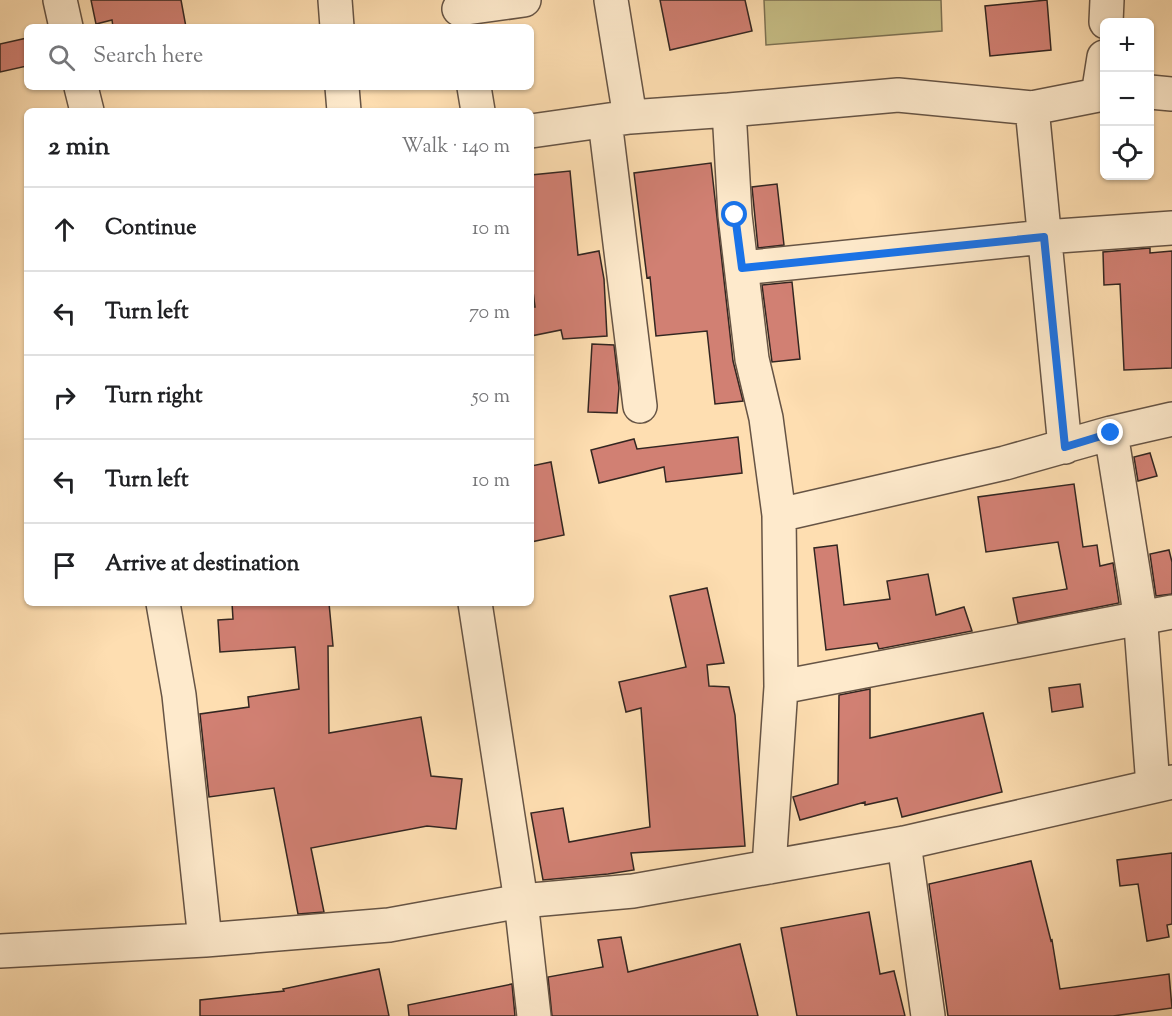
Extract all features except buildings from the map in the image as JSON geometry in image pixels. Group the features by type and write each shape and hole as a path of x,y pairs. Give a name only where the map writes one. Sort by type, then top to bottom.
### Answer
{"street":[{"path":"60,0 65,24"},
{"path":"334,0 337,24"},
{"path":"460,12 524,0"},
{"path":"611,0 617,119 640,406"},
{"path":"1106,18 1107,0"},
{"path":"82,90 86,108"},
{"path":"342,90 344,108"},
{"path":"474,90 478,108"},
{"path":"1154,92 1172,94"},
{"path":"534,131 617,119 897,95 1032,108 1100,95"},
{"path":"1032,108 1065,447"},
{"path":"729,110 735,215 752,359 766,418 779,515 781,687 769,867"},
{"path":"742,268 1044,237 1172,228"},
{"path":"779,515 1005,463 1111,433 1172,419"},
{"path":"0,951 205,940 389,925 521,901 633,891 904,843 1162,784 1140,619 1111,433"},
{"path":"164,606 179,695 205,940"},
{"path":"475,606 521,901 534,1016"},
{"path":"781,687 1172,612"},
{"path":"904,843 928,1016"}],"shaded area":[{"path":"764,0 941,0 942,31 766,45"}],"route":[{"path":"735,215 742,268 1044,237 1065,447 1111,433"}]}
